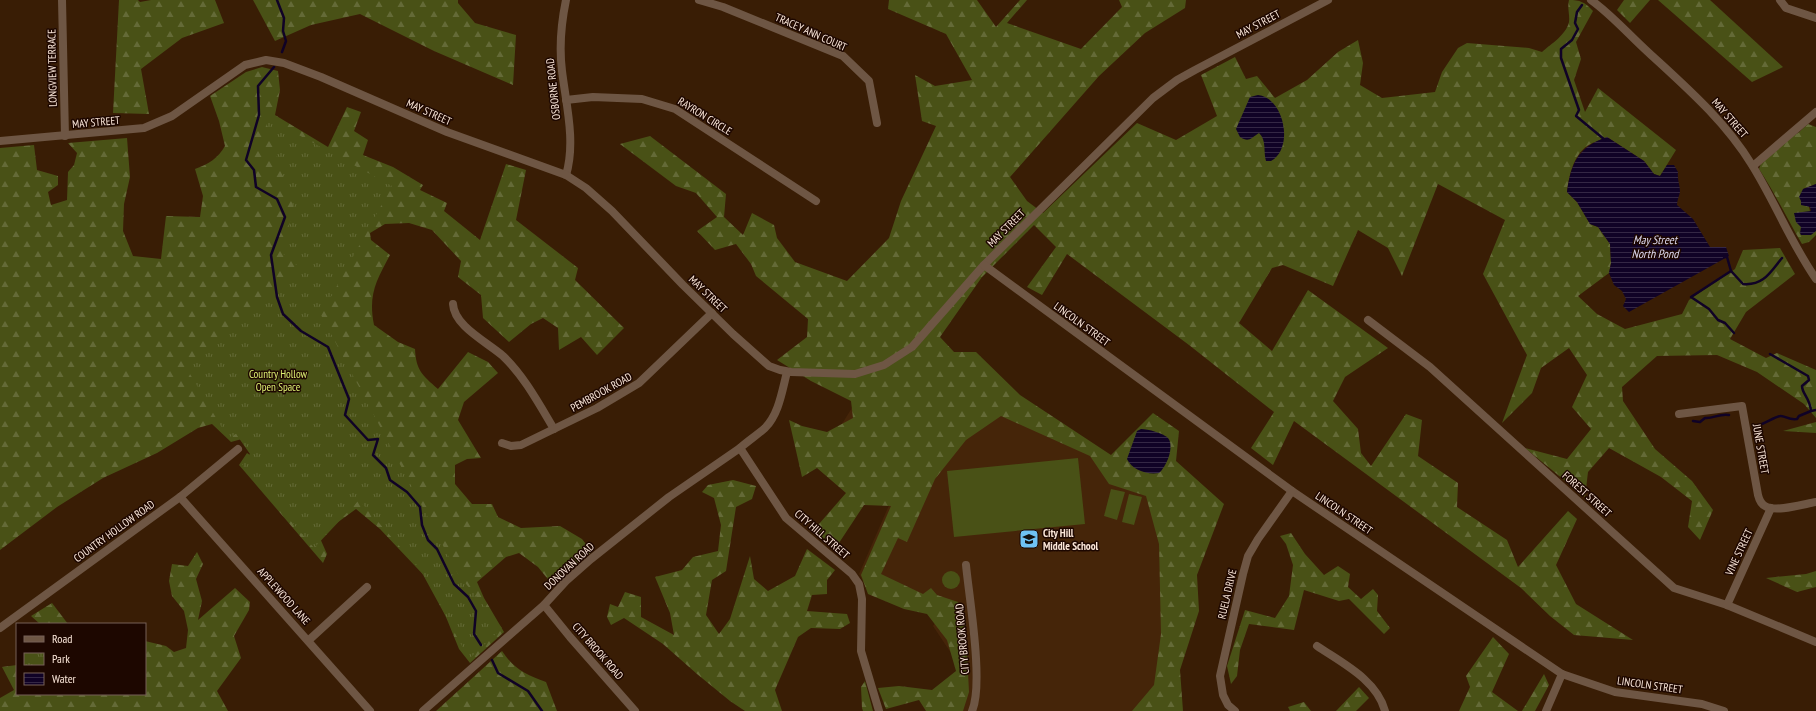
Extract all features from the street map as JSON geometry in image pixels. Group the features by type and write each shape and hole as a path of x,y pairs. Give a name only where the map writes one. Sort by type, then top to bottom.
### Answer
{"street":[{"name":"LONGVIEW TERRACE","path":"62,0 65,136"},
{"name":"OSBORNE ROAD","path":"566,0 561,27 560,49 570,152 566,175"},
{"name":"TRACEY ANN COURT","path":"699,0 723,7 843,56 869,81 877,123"},
{"name":"MAY STREET","path":"0,141 132,130 158,123 172,116 245,65 260,61 284,63 321,77 454,135 566,175 586,188 612,211 712,313 769,366 787,372 804,374 855,374 884,365 912,346 924,335 984,265 1153,98 1195,70 1328,0"},
{"name":"MAY STREET","path":"1591,0 1684,85 1716,117 1734,138 1753,166 1796,248 1816,279"},
{"path":"1780,0 1786,8 1816,18"},
{"name":"RAYRON CIRCLE","path":"566,100 593,97 642,99 675,109 816,201"},
{"path":"1753,166 1816,112"},
{"name":"LINCOLN STREET","path":"984,265 1292,491 1562,674 1615,692 1702,704 1724,711"},
{"path":"453,304 456,317 504,357 527,385 554,429"},
{"name":"PEMBROOK ROAD","path":"502,443 511,446 521,445 618,397 639,384 712,313"},
{"name":"FOREST STREET","path":"1368,320 1430,367 1674,588 1727,605 1816,642"},
{"path":"740,448 765,428 772,419 781,395 787,372"},
{"name":"JUNE STREET","path":"1679,414 1742,406 1758,495 1764,506 1771,508"},
{"name":"DONOVAN ROAD","path":"423,711 544,604 590,559 669,497 740,448"},
{"name":"CITY HILL STREET","path":"740,448 786,518 852,574 859,584 862,598 861,651 879,711"},
{"name":"COUNTRY HOLLOW ROAD","path":"0,628 180,497 238,449"},
{"name":"RUELA DRIVE","path":"1235,711 1228,705 1223,695 1220,676 1243,574 1248,556 1258,539 1292,491"},
{"name":"APPLEWOOD LANE","path":"180,497 309,640 370,711"},
{"path":"1771,508 1778,509 1816,502"},
{"name":"VINE STREET","path":"1727,605 1771,508"},
{"name":"CITY BROOK ROAD","path":"966,565 977,679 974,706 972,711"},
{"path":"309,640 367,587"},
{"name":"CITY BROOK ROAD","path":"544,604 570,637 635,711"},
{"path":"1317,646 1353,670 1375,690 1383,701 1385,711"},
{"path":"1546,711 1562,674"}],"shaded area":[{"name":"City Hill Middle School","path":"912,357 1181,502 1190,623 1149,711 939,711 963,671 933,626 939,617 870,593 859,574 890,503 835,435 870,379"}],"green space":[{"path":"119,0 138,0 140,2 151,0 215,0 224,23 182,38 141,69 149,114 113,113"},
{"path":"253,0 458,0 458,3 475,23 516,35 513,85 434,51 360,14 311,25 275,41"},
{"path":"889,0 977,0 996,27 1020,0 1027,0 1007,23 1081,49 1122,7 1119,0 1186,0 1185,8 1145,33 1099,76 1010,177 1027,201 1043,213 1137,123 1176,140 1217,116 1201,75 1235,57 1246,79 1257,76 1275,98 1307,80 1338,52 1358,40 1363,63 1360,85 1382,98 1435,92 1442,72 1458,48 1467,43 1529,48 1542,52 1565,31 1569,22 1569,0 1582,2 1593,11 1576,42 1581,59 1574,80 1585,112 1598,88 1676,150 1660,176 1654,174 1644,161 1607,137 1587,146 1578,155 1572,167 1567,192 1577,202 1590,224 1598,227 1610,244 1611,263 1609,273 1578,296 1597,314 1625,329 1682,314 1689,300 1735,269 1743,250 1780,248 1795,274 1746,312 1730,339 1766,358 1777,353 1816,370 1816,418 1804,404 1757,372 1717,355 1657,356 1622,387 1623,401 1655,449 1692,481 1713,510 1700,540 1688,527 1692,501 1661,477 1609,448 1588,472 1585,497 1525,448 1567,459 1591,429 1572,407 1587,375 1569,348 1541,368 1532,393 1502,423 1527,355 1483,274 1505,220 1438,184 1402,276 1388,248 1358,230 1333,286 1283,265 1272,268 1239,323 1272,351 1308,290 1388,348 1345,377 1333,401 1358,429 1361,453 1371,466 1406,414 1422,420 1418,456 1458,483 1457,507 1507,540 1518,567 1568,511 1577,519 1556,565 1576,604 1633,640 1574,635 1550,616 1521,588 1294,421 1273,465 1251,448 1274,412 1189,345 1067,254 1042,295 1027,287 1056,247 1034,225 982,277 940,337 954,352 976,352 1020,395 1111,455 1153,413 1179,431 1176,461 1224,504 1197,575 1199,611 1180,670 1183,711 1132,711 1154,685 1161,634 1159,544 1146,496 1109,484 1090,456 1001,416 966,440 935,479 907,542 898,538 881,574 923,594 931,588 937,595 958,602 965,614 969,692 963,711 926,711 919,700 886,709 878,688 899,686 932,690 956,671 947,640 927,614 904,609 868,594 861,575 891,506 864,505 835,549 812,532 846,493 817,468 802,477 789,420 802,426 827,432 853,418 851,401 811,381 777,360 807,337 808,319 756,276 751,264 736,244 715,250 697,231 717,217 696,193 676,186 620,144 650,136 726,194 724,217 743,235 752,213 774,225 777,238 795,262 847,281 889,238 901,201 936,126 922,121 915,75 935,86 972,80 946,34 888,9"},
{"path":"1624,0 1650,0 1630,23 1617,10"},
{"path":"1658,0 1710,0 1783,67 1752,82"},
{"path":"262,67 278,71 280,90 275,115 328,147 347,107 361,112 354,131 368,140 363,155 393,167 423,185 420,190 447,203 444,211 480,240 506,164 526,170 516,220 578,268 575,280 624,328 597,355 581,337 559,350 558,328 543,318 531,324 509,342 483,318 481,295 458,277 461,261 432,230 409,223 385,224 370,233 371,240 390,255 374,288 372,314 374,325 398,342 415,349 418,367 424,376 438,389 468,352 488,362 498,373 464,402 458,420 481,458 467,459 455,465 455,484 472,504 492,504 498,517 521,528 560,526 582,539 592,552 551,583 538,567 519,553 506,557 477,582 484,598 504,632 470,663 459,649 433,585 380,529 356,509 319,536 327,554 323,563 239,465 247,453 257,460 249,437 231,442 212,424 198,428 157,453 103,478 57,507 0,550 0,148 34,145 37,170 58,176 58,185 48,192 51,205 67,200 68,172 74,165 77,153 68,143 127,138 130,177 124,204 123,231 133,256 161,259 166,216 200,217 203,196 195,169 213,160 225,146 219,121 210,96 246,72"},
{"name":"Country Hollow Open Space","path":"264,116 392,186 321,315 458,574 502,628 469,659 421,571 359,500 314,548 241,463 250,454 236,434 228,438 187,369 300,268 281,252 294,209"},
{"path":"1808,124 1816,127 1816,184 1803,189 1807,196 1811,217 1816,215 1816,235 1809,242 1802,244 1759,169 1765,152 1798,133"},
{"path":"1816,422 1816,433 1783,431"},
{"path":"1078,458 1085,524 954,537 947,471"},
{"path":"733,480 756,486 752,499 736,507 726,571 712,580 706,615 719,634 730,619 750,556 754,579 768,591 795,576 807,549 835,570 827,580 827,594 812,595 807,611 847,614 850,623 840,629 811,628 798,637 775,690 782,711 745,711 730,701 663,644 624,618 611,625 607,617 610,604 618,607 625,592 641,597 641,617 674,635 670,613 655,577 682,570 693,557 718,551 721,525 714,498 702,492 708,485"},
{"path":"1111,489 1125,492 1117,520 1104,516"},
{"path":"1129,494 1142,497 1134,525 1122,522"},
{"path":"1291,533 1305,554 1324,575 1338,566 1350,574 1348,587 1361,599 1373,589 1378,595 1377,611 1390,628 1384,634 1349,599 1339,601 1304,590 1294,630 1249,624 1240,650 1237,676 1231,684 1227,666 1245,610 1275,618 1289,596 1293,565 1286,544 1280,536"},
{"path":"197,552 203,564 196,579 202,601 198,620 235,588 250,602 249,610 234,636 241,658 217,691 228,711 0,711 0,698 14,690 2,667 16,665 16,695 146,695 146,641 166,646 174,652 186,648 188,630 184,611 172,596 169,581 172,564 188,566"},
{"path":"951,571 955,572 959,576 959,584 955,588 951,589 947,588 943,584 942,580 943,576 947,572"},
{"path":"1816,571 1816,587 1797,592 1766,578 1806,574"},
{"path":"52,603 67,623 39,623 31,616"},
{"path":"1493,637 1509,654 1492,692 1518,711 1459,711 1470,687 1466,676"},
{"path":"502,651 521,671 546,682 557,711 436,711"},
{"path":"1544,674 1549,685 1535,711 1522,711"},
{"path":"865,681 873,711 863,711 862,708 861,687"},
{"path":"1359,687 1369,698 1356,711 1336,711"},
{"path":"1304,702 1311,711 1290,711 1288,707"}],"water":[{"path":"1258,95 1267,98 1275,105 1280,114 1283,125 1284,136 1282,146 1278,155 1271,161 1266,161 1263,139 1259,133 1246,140 1240,137 1236,129 1250,97"},
{"name":"May Street North Pond","path":"1607,137 1644,161 1654,174 1660,176 1667,165 1674,165 1678,172 1680,189 1677,205 1693,219 1710,247 1726,247 1729,256 1629,312 1623,306 1626,299 1622,291 1614,285 1609,273 1611,263 1610,244 1598,227 1590,224 1577,202 1567,192 1571,173 1578,157 1589,146"},
{"path":"1816,184 1816,231 1811,235 1801,235 1801,227 1796,222 1794,213 1811,211 1810,207 1801,205 1799,197 1803,189"},
{"path":"1141,429 1163,434 1170,442 1171,446 1169,457 1159,473 1140,471 1132,466 1127,459 1137,431"}],"waterway":[{"path":"277,0 284,18 283,31 286,41 282,52"},
{"path":"1582,5 1577,12 1575,23 1578,29 1572,40 1561,49 1561,58 1579,110 1576,116 1605,140"},
{"path":"274,67 258,86 259,115 246,160 254,170 256,187 277,199 285,217 271,255 277,297 283,314 301,331 328,347 349,399 345,415 368,440 378,439 373,455 386,468 390,480 407,492 420,507 422,525 428,540 437,549 454,584 468,597 476,611 474,634 481,645"},
{"path":"1724,257 1727,257 1731,271 1691,297 1709,309 1718,320 1725,323 1734,333"},
{"path":"1731,271 1743,284 1756,283 1766,277 1782,258"},
{"path":"1770,354 1808,376 1809,380 1802,386 1802,389 1811,411 1816,410"},
{"path":"1759,425 1779,416 1797,419 1799,416 1811,411"},
{"path":"1693,421 1700,422 1705,418 1729,415"},
{"path":"492,660 498,673 528,691 542,711"}],"place":[{"name":"City Hill Middle School","path":"1029,539"}]}
